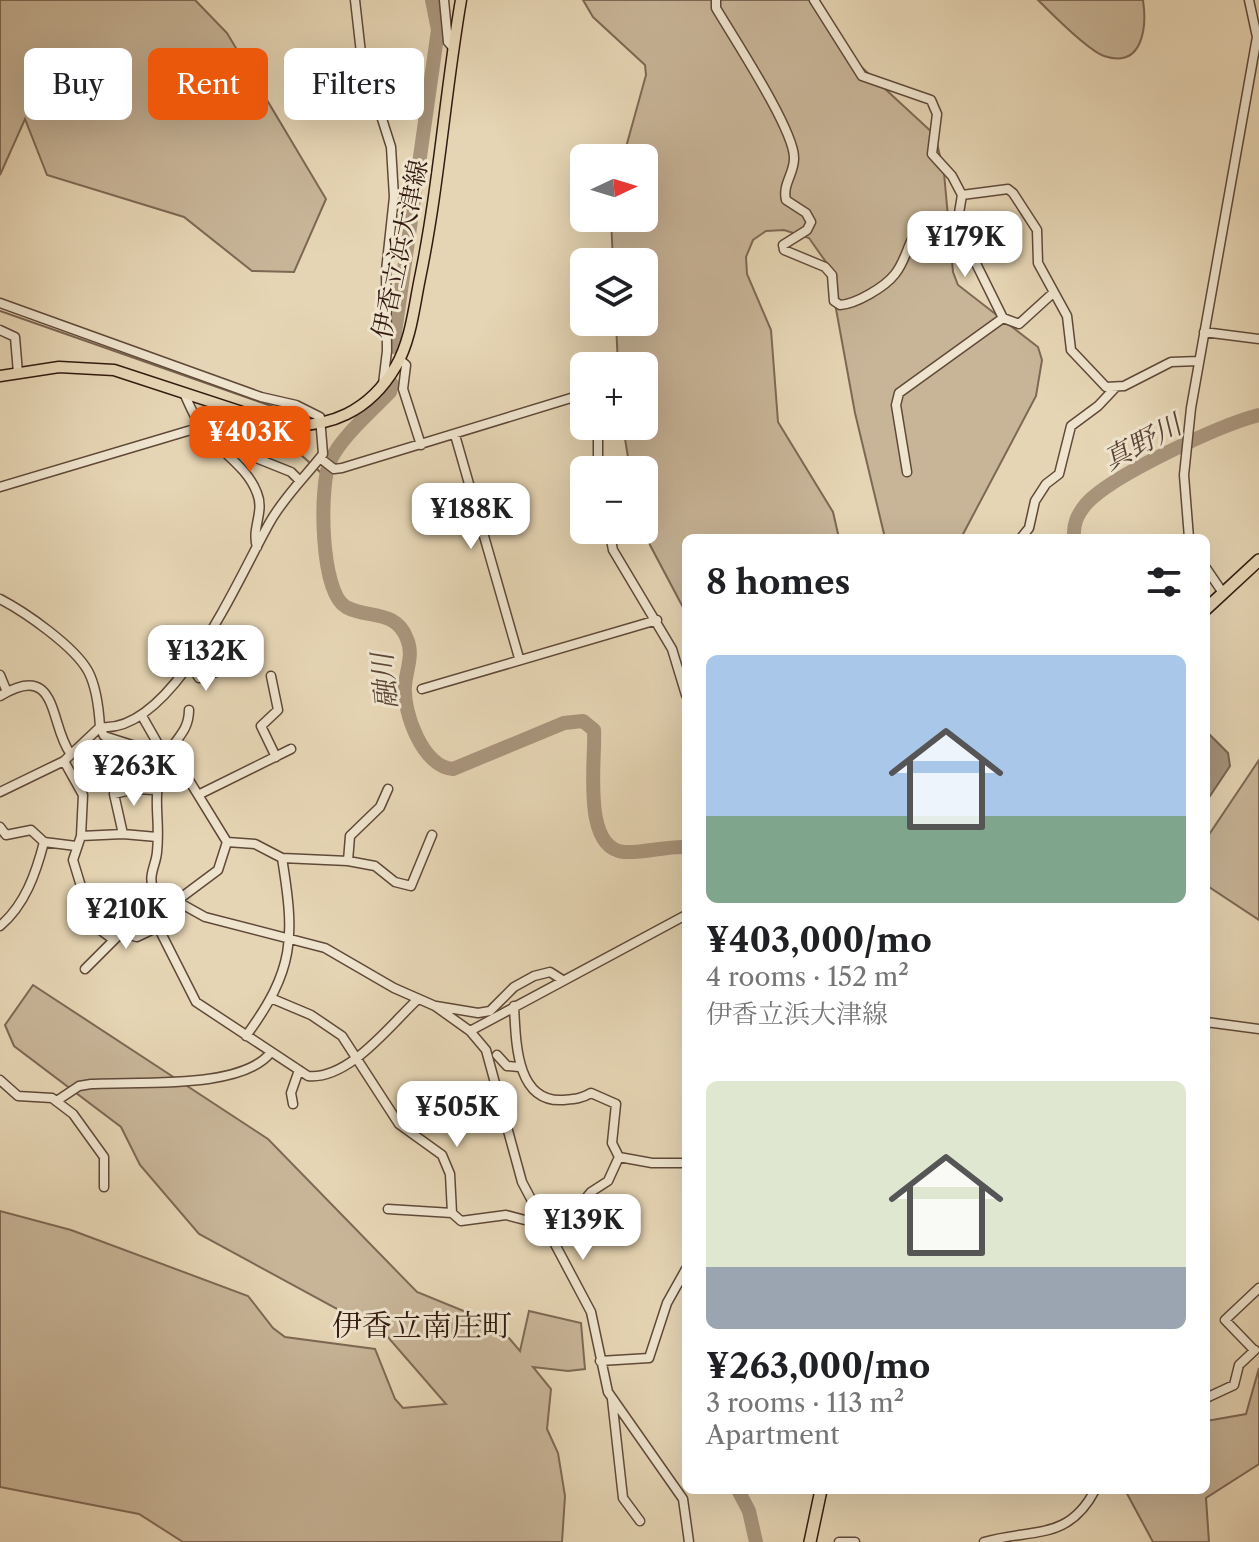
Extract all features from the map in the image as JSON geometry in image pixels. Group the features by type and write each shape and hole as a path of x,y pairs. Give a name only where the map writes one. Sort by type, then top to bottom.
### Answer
{"highway":[{"path":"1210,605 1259,560"},
{"path":"810,1542 820,1494"}],"main road":[{"name":"伊香立浜大津線","path":"0,376 59,367 96,367 279,424 322,425 344,418 367,402 383,385 399,359 411,320 435,203 461,0"}],"street":[{"path":"355,0 361,53 391,147 394,197 386,271 387,351 383,385"},
{"path":"444,0 448,42 454,49"},
{"path":"716,0 716,8 773,105 794,158 786,183 786,200 806,213 811,222 807,230 783,245 784,250 825,267 832,275 834,301 840,305 854,302 896,273 904,250 916,233 937,223 957,225"},
{"path":"814,0 862,76 931,100 937,114 932,154 952,176 962,195 957,225 1003,318 1019,324 1053,293"},
{"path":"1189,534 1184,475 1199,361 1257,37 1249,0"},
{"path":"962,195 1008,189 1013,193 1037,230 1035,254 1067,316 1071,350 1106,387 1115,388"},
{"path":"0,303 261,397 296,405 320,417 322,425 320,458 276,513 212,634 142,716 100,727"},
{"path":"907,472 896,405 899,393 1003,318"},
{"path":"0,330 15,337 18,373"},
{"path":"1204,332 1259,339"},
{"path":"399,359 406,365 403,389 421,445"},
{"path":"1024,534 1029,528 1035,501 1046,484 1059,474 1071,426 1098,406 1115,388 1171,362 1199,361"},
{"path":"184,393 201,427 243,469 256,488 261,503 254,536 257,547"},
{"path":"320,458 334,469 342,468 570,398"},
{"path":"0,487 201,427"},
{"path":"455,435 519,658"},
{"path":"217,443 291,472 300,481"},
{"path":"612,544 672,649 682,682"},
{"path":"1210,574 1223,593"},
{"path":"0,599 26,614 78,658 89,672 104,736 164,753"},
{"path":"422,689 519,658 657,620"},
{"path":"189,663 199,678 219,671 232,659"},
{"path":"0,675 4,694 30,685 50,700 70,753"},
{"path":"271,676 278,710 261,726 276,757"},
{"path":"189,710 189,725 164,753 155,790 157,837 150,880 163,897 177,901 205,917 325,948 435,1006 478,1013 490,1011 514,987 534,976 550,972 561,979"},
{"path":"142,716 164,753 185,771 227,842 218,870 163,911 158,927 196,1002 299,1070 321,1077 332,1074 357,1056 418,999"},
{"path":"0,792 64,761 70,753 91,739 100,727"},
{"path":"198,795 291,749"},
{"path":"64,761 83,795 81,836 73,860 87,906 85,919 114,940"},
{"path":"123,834 114,794 135,789 155,790"},
{"path":"348,861 350,836 380,807 388,789"},
{"path":"0,827 6,835 31,830 44,842 76,846"},
{"path":"81,836 123,834 157,837"},
{"path":"227,842 255,844 282,858 348,861 375,866 395,882 411,886 432,835"},
{"path":"0,926 15,913 35,874 44,842"},
{"path":"246,1036 273,999 280,974 287,964 291,920 282,858"},
{"path":"470,1031 561,979 682,917"},
{"path":"85,969 121,933 137,937 158,927"},
{"path":"273,999 328,1024 357,1056 399,1124 442,1155 447,1163 452,1213"},
{"path":"435,1006 470,1031 492,1062 522,1182 591,1312 600,1361 612,1398 623,1498 640,1521"},
{"path":"514,1006 519,1067 535,1091 544,1098 582,1098 591,1093 611,1099 617,1114 612,1143 619,1157"},
{"path":"1210,1023 1259,1029"},
{"path":"58,1100 79,1086 91,1084 233,1074 263,1062 271,1052"},
{"path":"497,1055 507,1066 519,1067"},
{"path":"293,1104 291,1093 299,1070"},
{"path":"0,1080 18,1096 40,1095 58,1100 73,1114 104,1157 104,1187"},
{"path":"388,1209 452,1213 461,1221 506,1215 544,1225 572,1215 591,1192 608,1181 619,1157"},
{"path":"619,1157 652,1163 682,1163"},
{"path":"600,1361 649,1358 667,1303 682,1276"},
{"path":"1210,1396 1234,1385 1239,1365 1256,1350 1225,1320 1259,1288"},
{"path":"612,1398 683,1499 689,1542"},
{"path":"984,1542 1054,1531 1082,1512 1093,1494"},
{"path":"839,1542 855,1542"}],"shaded area":[{"path":"0,0 195,0 227,33 236,48 148,48 148,120 268,120 268,102 326,199 294,272 252,271 184,217 47,175 25,120 132,120 132,48 24,48 25,120 0,175"},
{"path":"583,0 809,0 843,50 935,135 944,173 953,272 958,285 1038,347 1042,360 1036,396 963,534 884,534 855,413 828,265 809,238 784,230 766,231 753,240 746,257 747,274 771,330 778,422 833,512 838,534 682,534 682,605 650,544 658,544 658,456 628,456 625,440 658,440 658,352 617,352 617,336 658,336 658,248 612,248 612,232 658,232 658,144 627,144 646,75 645,65 593,17"},
{"path":"1038,0 1143,0 1144,22 1140,43 1127,57 1104,56 1079,39"},
{"path":"1210,735 1228,753 1230,766 1210,796"},
{"path":"1259,760 1259,920 1210,888 1210,833"},
{"path":"33,985 268,1139 417,1292 466,1312 509,1338 520,1351 529,1311 581,1323 585,1369 568,1371 533,1367 551,1389 547,1429 558,1453 565,1496 562,1542 183,1542 139,1514 0,1487 0,1211 71,1230 248,1296 273,1328 285,1337 375,1349 395,1399 403,1408 446,1404 387,1336 199,1234 140,1165 121,1127 14,1046 5,1025"},
{"path":"1259,1368 1259,1464 1206,1498 1209,1542 1153,1542 1127,1494 1210,1494 1210,1420 1246,1414"}],"waterway":[{"name":"融川","path":"393,347 438,30 432,0"},
{"path":"0,311 277,408 290,415 292,421"},
{"name":"融川","path":"392,384 390,392 349,433 330,461 324,492 324,538 331,581 337,597 354,611 381,616 396,623 407,639 410,657 405,686 407,710 424,749 442,766 453,769 564,723 583,721 594,730 596,819 601,835 610,847 624,852 682,847"},
{"name":"真野川","path":"1074,534 1078,516 1086,504 1119,479 1194,440 1259,415"},
{"path":"293,427 300,454 310,463"},
{"path":"315,467 325,477"},
{"name":"真野川","path":"740,1494 749,1511 756,1542"}],"district":[{"name":"伊香立南庄町","path":"422,1325"}]}
